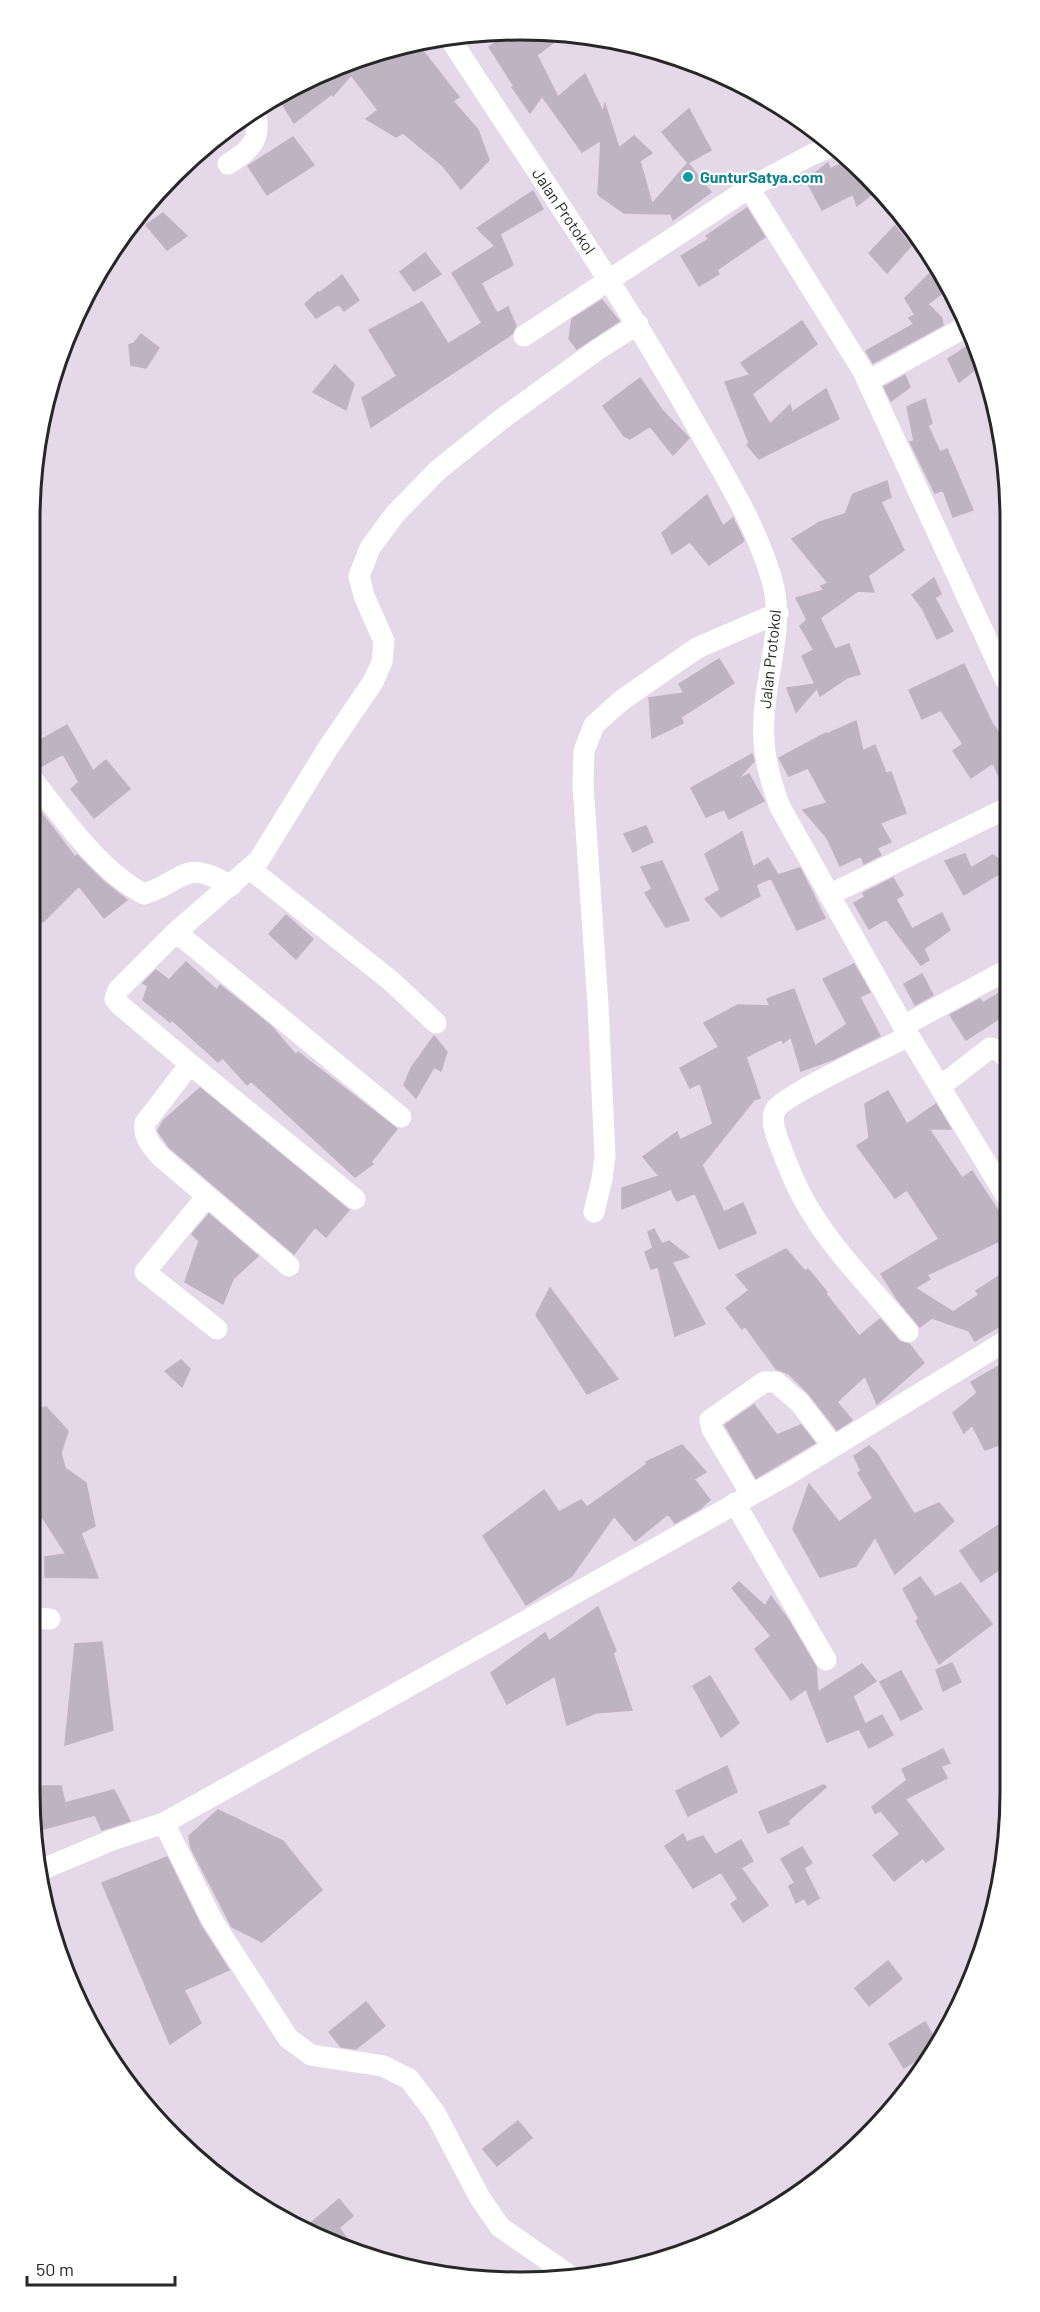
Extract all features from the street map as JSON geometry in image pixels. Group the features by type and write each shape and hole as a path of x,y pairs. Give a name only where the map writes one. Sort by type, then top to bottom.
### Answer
{"street":[{"name":"Jalan Protokol","path":"454,46 638,324 748,516 772,582 778,613 765,699 764,743 768,774 780,807 906,1031 1000,1186"},
{"path":"228,164 246,153 256,138 259,124 258,119"},
{"path":"524,336 749,188 824,149"},
{"path":"749,188 868,381 1000,668"},
{"path":"355,1200 115,999 118,990 176,932 259,860 328,748 373,682 382,662 384,641 364,596 359,576 370,548 395,514 438,470 503,418 597,350 638,324"},
{"path":"868,381 960,330"},
{"path":"594,1212 605,1156 598,1005 583,785 584,751 594,725 622,700 660,672 697,648 778,613"},
{"path":"40,789 89,848 129,886 144,894 159,889 171,879 186,873 215,876 231,886"},
{"path":"829,895 1000,811"},
{"path":"250,869 390,980 436,1023"},
{"path":"176,932 401,1117"},
{"path":"908,1332 812,1214 790,1171 776,1134 773,1117 777,1108 803,1090 1000,974"},
{"path":"941,1086 990,1048 1000,1052"},
{"path":"190,1064 145,1123 144,1133 160,1156 289,1266"},
{"path":"207,1196 145,1272 217,1329"},
{"path":"47,1867 112,1840 164,1823 787,1475 1000,1344"},
{"path":"826,1660 743,1498 710,1420 764,1382 776,1382 795,1399 833,1446"},
{"path":"164,1823 212,1920 288,2038 310,2055 383,2066 409,2079 435,2113 480,2198 500,2227 561,2269"}],"building":[{"path":"498,41 554,42 537,55 558,97 585,74 603,112 605,104 619,148 634,136 652,153 640,161 652,204 688,163 711,192 673,220 671,214 624,213 598,194 601,140 582,152 542,96 530,113 489,47"},
{"path":"423,51 459,97 453,101 478,130 489,160 461,189 443,166 403,133 396,137 366,119 378,110 351,75 333,96 332,94 294,123 282,104 308,90 366,66"},
{"path":"689,109 711,150 688,163 662,132"},
{"path":"293,137 314,165 267,195 248,166"},
{"path":"828,163 830,169 841,164 872,194 857,206 853,194 822,210 806,180"},
{"path":"533,191 543,209 500,234 513,265 481,283 497,313 508,307 516,326 512,334 371,427 362,398 397,376 369,330 422,302 448,344 482,323 452,273 495,246 477,228"},
{"path":"747,208 765,237 717,270 719,274 699,286 681,256 709,239 706,236"},
{"path":"163,213 187,236 167,250 146,225"},
{"path":"895,226 911,246 887,273 869,253"},
{"path":"425,253 441,274 414,291 400,272"},
{"path":"930,273 942,293 928,304 942,318 943,325 873,363 866,351 914,324 909,318 915,315 905,298"},
{"path":"342,275 359,300 344,311 339,304 316,318 305,304"},
{"path":"602,300 619,321 577,349 569,339 572,319"},
{"path":"802,321 817,344 752,394 770,424 790,405 792,412 826,389 839,419 759,459 747,445 749,443 725,382 750,375 741,363"},
{"path":"141,334 159,348 146,368 131,365 129,345 134,343"},
{"path":"967,347 975,370 959,382 948,359"},
{"path":"335,365 354,384 346,410 313,392"},
{"path":"905,375 910,387 891,401 884,387"},
{"path":"640,378 662,410 689,438 673,455 650,426 630,439 624,436 603,406"},
{"path":"925,399 932,423 928,426 940,452 947,449 973,510 953,517 943,490 935,493 910,442 914,441 907,407"},
{"path":"887,481 891,497 881,502 904,550 868,576 874,592 858,591 820,618 835,649 849,644 860,674 847,678 820,696 817,688 796,712 787,688 815,684 802,656 814,650 800,626 807,620 796,598 824,590 821,586 828,583 792,539 820,522 845,514 853,494"},
{"path":"707,495 723,526 733,518 744,541 709,565 690,542 672,554 662,533"},
{"path":"934,578 941,594 935,598 953,631 937,639 922,608 912,595"},
{"path":"719,659 734,683 681,717 683,723 652,738 649,698 684,693 679,684"},
{"path":"964,664 992,723 1000,735 1000,778 993,763 971,778 953,751 963,744 941,710 922,719 909,690"},
{"path":"856,721 863,751 875,745 886,773 891,772 906,813 880,823 891,842 877,848 881,855 864,864 861,856 840,866 827,838 803,810 827,803 808,768 789,776 779,758 826,733"},
{"path":"67,725 93,771 106,760 130,789 94,818 71,789 79,782 63,754 40,767 40,740"},
{"path":"752,754 754,761 737,780 749,774 764,801 729,819 724,809 706,817 691,788"},
{"path":"40,811 75,857 77,855 103,881 127,900 104,918 79,886 43,922 40,919"},
{"path":"646,826 653,842 633,852 624,834"},
{"path":"742,832 753,867 768,858 778,875 800,868 825,918 797,930 771,878 756,885 760,896 721,917 705,899 720,890 705,854"},
{"path":"965,854 971,868 993,855 1000,860 1000,873 964,895 945,861"},
{"path":"662,861 689,920 666,927 645,893 652,889 641,867"},
{"path":"893,878 903,895 896,899 912,929 942,913 950,930 924,949 929,960 921,965 886,919 869,929 854,903 865,897 863,893"},
{"path":"286,915 313,939 296,959 269,934"},
{"path":"186,962 217,990 220,985 271,1026 296,1055 298,1052 397,1129 371,1162 373,1164 355,1177 251,1081 247,1085 223,1058 218,1062 172,1020 170,1022 143,1000 148,986 143,983 156,970 169,980"},
{"path":"854,964 870,992 860,997 880,1036 834,1059 801,1071 791,1037 783,1043 782,1039 746,1057 760,1098 754,1100 702,1165 724,1212 743,1203 756,1233 719,1249 695,1193 677,1201 671,1189 622,1209 622,1188 659,1176 643,1157 677,1132 680,1140 713,1124 700,1083 690,1088 680,1068 719,1047 704,1023 738,1005 770,1006 767,999 794,989 815,1046 847,1024 823,979"},
{"path":"922,974 933,995 915,1005 904,984"},
{"path":"1000,992 1000,1018 966,1040 950,1015 980,999 983,1003"},
{"path":"434,1036 447,1052 441,1071 434,1067 416,1098 404,1085 411,1068"},
{"path":"200,1088 349,1210 326,1237 315,1227 294,1254 169,1147 158,1131 163,1121"},
{"path":"888,1091 907,1124 936,1104 951,1129 929,1129 962,1178 972,1171 1000,1213 1000,1241 927,1275 930,1279 915,1288 953,1312 979,1295 976,1291 1000,1275 1000,1326 975,1341 969,1331 932,1318 920,1327 897,1299 881,1274 939,1239 907,1190 895,1198 857,1146 869,1138 865,1104"},
{"path":"209,1214 258,1256 233,1279 223,1304 185,1282 199,1241 192,1234"},
{"path":"654,1229 662,1244 669,1241 689,1257 672,1262 705,1324 675,1336 658,1267 651,1269 645,1252 653,1248 648,1232"},
{"path":"786,1249 805,1271 808,1269 859,1336 880,1319 899,1341 909,1344 924,1363 877,1404 865,1376 837,1402 852,1420 837,1430 809,1394 789,1374 776,1369 745,1326 742,1329 726,1308 749,1290 736,1275"},
{"path":"550,1288 618,1379 587,1394 536,1315"},
{"path":"181,1360 190,1369 182,1387 165,1371"},
{"path":"1000,1365 1000,1444 985,1450 972,1425 964,1433 953,1413 977,1393 971,1382"},
{"path":"754,1405 777,1435 801,1425 815,1443 756,1478 725,1425"},
{"path":"46,1407 68,1431 61,1453 65,1468 86,1483 95,1526 81,1533 98,1578 45,1577 45,1557 66,1554 40,1514 40,1408"},
{"path":"682,1445 706,1472 694,1479 710,1500 700,1509 675,1523 668,1514 635,1541 614,1516 572,1576 526,1605 483,1536 544,1490 559,1512 581,1500 587,1507 647,1464 646,1462"},
{"path":"869,1446 877,1454 914,1514 939,1503 954,1521 895,1574 875,1537 856,1566 820,1577 793,1529 809,1484 839,1522 873,1498 858,1473 861,1471 854,1456"},
{"path":"1000,1524 1000,1569 981,1582 960,1551"},
{"path":"920,1577 935,1597 961,1583 992,1624 939,1664 916,1621 919,1619 903,1589"},
{"path":"739,1582 765,1606 771,1596 789,1621 816,1667 818,1692 862,1664 876,1681 853,1696 865,1724 882,1715 893,1735 869,1748 859,1729 827,1742 806,1689 791,1700 755,1649 771,1636 732,1588"},
{"path":"598,1607 616,1651 613,1653 632,1710 596,1713 567,1725 555,1676 507,1704 491,1673 545,1633 549,1641"},
{"path":"102,1642 113,1730 65,1745 75,1644"},
{"path":"952,1663 961,1682 943,1691 936,1670"},
{"path":"901,1671 922,1709 901,1720 880,1682"},
{"path":"710,1676 739,1723 721,1737 693,1686"},
{"path":"943,1749 950,1763 941,1766 947,1778 905,1799 944,1849 926,1862 923,1858 894,1881 873,1855 900,1834 881,1811 875,1813 872,1807 907,1780 902,1769"},
{"path":"727,1766 737,1792 688,1816 676,1791"},
{"path":"824,1785 826,1787 788,1821 789,1824 768,1833 759,1812"},
{"path":"40,1786 61,1786 65,1803 114,1790 130,1821 102,1830 95,1815 43,1829"},
{"path":"218,1810 283,1841 322,1890 262,1942 232,1927 191,1848 189,1836"},
{"path":"683,1834 687,1842 703,1836 715,1855 741,1840 753,1861 741,1868 768,1905 743,1922 731,1904 738,1899 721,1872 693,1888 665,1846"},
{"path":"802,1847 812,1863 804,1868 819,1898 808,1905 804,1898 796,1903 789,1886 795,1883 781,1859"},
{"path":"167,1857 201,1926 229,1970 184,1990 201,2023 170,2044 102,1883"},
{"path":"888,1961 902,1979 869,2006 855,1988"},
{"path":"366,2002 385,2026 356,2049 341,2047 329,2032"},
{"path":"925,2022 933,2035 919,2058 904,2068 889,2044"},
{"path":"518,2121 532,2138 497,2166 483,2149"},
{"path":"339,2199 353,2216 339,2228 348,2239 311,2223"}],"place":[{"name":"GunturSatya.com","path":"688,177"}]}
